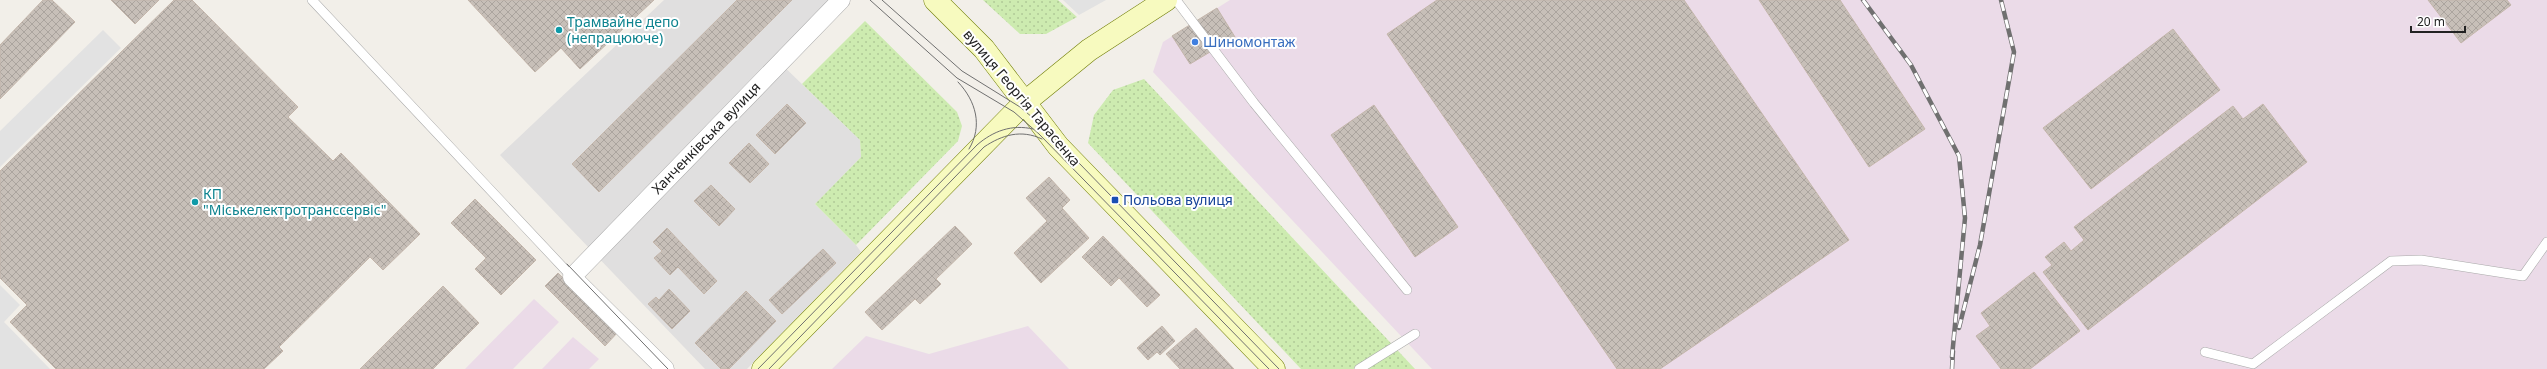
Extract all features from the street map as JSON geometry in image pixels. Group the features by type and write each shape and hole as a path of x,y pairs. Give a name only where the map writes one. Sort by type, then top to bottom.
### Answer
{"main road":[{"name":"вулиця Георгія Тарасенка","path":"935,0 984,49 1058,146 1274,369"},
{"path":"763,369 1024,103 1089,50 1166,0"}],"street":[{"name":"Ханченківська вулиця","path":"572,277 841,0"},
{"path":"572,277 665,369"}],"lane":[{"path":"312,0 572,277"},
{"path":"1176,0 1254,103 1407,290"},
{"path":"2205,352 2253,364 2391,261 2421,260 2523,276 2547,242"},
{"path":"1359,369 1415,334"}],"shaded area":[{"path":"664,0 834,0 775,58 860,140 861,157 815,204 856,245 861,252 747,369 705,369 500,155"},
{"path":"1063,0 1106,0 1079,15"},
{"path":"1230,0 2547,0 2547,369 1432,369 1153,72 1163,42"},
{"path":"103,30 121,48 0,167 0,131"},
{"path":"0,285 20,305 4,322 50,369 0,369"},
{"path":"534,299 559,322 513,369 465,369"},
{"path":"1028,326 1069,369 832,369 866,336 929,354"},
{"path":"573,337 599,359 589,369 542,369"}],"green space":[{"path":"983,0 1058,0 1077,17 1046,34 1020,34"},
{"path":"865,21 957,112 962,126 958,141 856,245 815,204 861,157 860,140 802,84"},
{"path":"1144,79 1415,369 1301,369 1088,143 1094,115 1113,90"}],"building":[{"path":"43,0 52,0 75,22 0,99 0,45"},
{"path":"111,0 159,0 135,24"},
{"name":"КП \"Міськелектротранссервіс\"","path":"174,0 192,0 298,107 288,117 333,161 341,153 420,234 383,270 370,257 279,347 283,351 264,369 56,369 10,322 27,305 0,278 0,171"},
{"name":"Трамвайне депо (непрацююче)","path":"468,0 654,0 580,69 561,48 535,72"},
{"path":"737,0 792,0 599,192 572,164"},
{"path":"1437,0 1684,0 1849,240 1660,369 1617,369 1387,34"},
{"path":"1759,0 1840,0 1925,129 1869,167"},
{"path":"2428,0 2507,0 2511,5 2461,43"},
{"path":"1217,8 1235,37 1190,64 1172,36"},
{"path":"2173,29 2220,90 2091,189 2043,128"},
{"path":"787,104 806,123 775,154 756,135"},
{"path":"2263,104 2307,162 2088,330 2043,272 2052,265 2045,257 2064,242 2071,251 2084,240 2074,227 2233,106 2243,119"},
{"path":"1374,105 1458,227 1415,257 1331,135"},
{"path":"749,143 769,164 750,183 729,163"},
{"path":"1049,177 1070,200 1062,208 1089,238 1041,283 1014,253 1047,221 1026,198"},
{"path":"711,185 735,209 719,226 694,201"},
{"path":"475,199 536,260 501,295 475,269 486,258 451,223"},
{"path":"955,226 972,244 936,279 941,284 920,304 915,299 882,330 865,312"},
{"path":"667,228 717,281 704,294 678,267 670,275 654,258 662,251 653,242"},
{"path":"1103,236 1160,295 1147,307 1119,278 1111,286 1082,257"},
{"path":"823,249 836,263 782,314 769,300"},
{"path":"2034,272 2080,331 2030,369 2001,369 1976,336 1990,326 1981,313"},
{"path":"558,273 618,332 605,346 545,286"},
{"path":"443,286 479,323 433,369 360,369"},
{"path":"669,289 690,311 672,329 648,304 656,297 659,300"},
{"path":"746,291 776,321 729,369 721,369 695,343"},
{"path":"1162,326 1175,341 1160,355 1157,352 1148,360 1137,348"},
{"path":"1196,328 1234,369 1180,369 1166,354"}],"tram line":[{"path":"870,0 957,78 1014,112 1039,134 1269,369"},
{"path":"882,0 962,71 1020,107 1045,128 1279,369"},
{"path":"958,82 969,97 976,114 976,132 969,149"},
{"path":"758,369 977,145 996,132 1018,127 1033,129"},
{"path":"769,369 984,147 998,139 1019,134 1027,134 1042,139"},
{"path":"567,264 668,369"}],"railway":[{"path":"1863,0 1911,65 1959,156 1965,218 1952,357"},
{"path":"1959,328 1980,245 2014,52 2001,0"},
{"path":"1952,369 1953,351"}],"place":[{"name":"Трамвайне депо (непрацююче)","path":"559,30"},
{"name":"Шиномонтаж","path":"1195,42"},
{"name":"Польова вулиця","path":"1115,200"},
{"name":"КП \"Міськелектротранссервіс\"","path":"195,202"}]}
